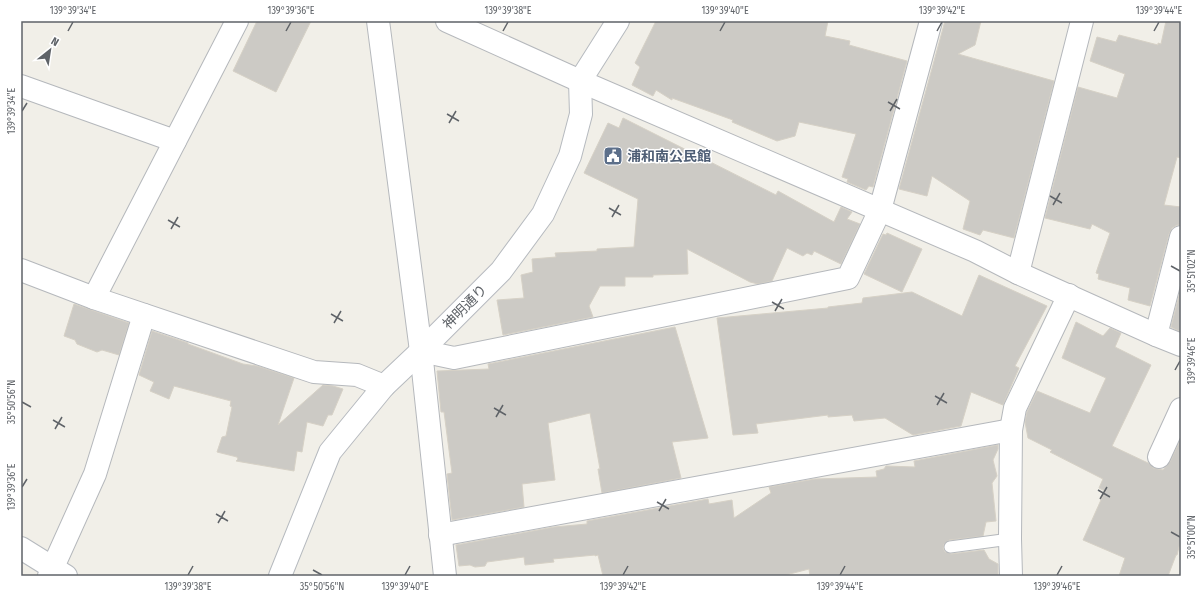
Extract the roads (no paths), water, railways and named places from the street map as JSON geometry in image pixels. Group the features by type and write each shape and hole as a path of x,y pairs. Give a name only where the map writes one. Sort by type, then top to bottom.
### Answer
{"street":[{"path":"94,298 237,21"},
{"path":"378,21 421,352 445,576"},
{"path":"447,21 580,81 975,251 1018,273 1181,345"},
{"path":"580,81 618,21"},
{"path":"421,352 454,358 848,278 880,210 931,21"},
{"path":"1018,273 1082,21"},
{"name":"神明通り","path":"280,576 330,452 384,386 421,352 501,271 543,214 570,156 581,114 580,81"},
{"path":"21,86 175,141"},
{"path":"1156,335 1181,237"},
{"path":"21,270 94,298 314,372 357,375 384,386"},
{"path":"1011,576 1011,430 1015,408 1068,295"},
{"path":"21,548 56,573 95,474 144,315"},
{"path":"1159,457 1181,409"},
{"path":"440,535 1011,430"}],"lane":[{"path":"950,547 1010,539"}],"place":[{"name":"浦和南公民館","path":"613,156"}]}
